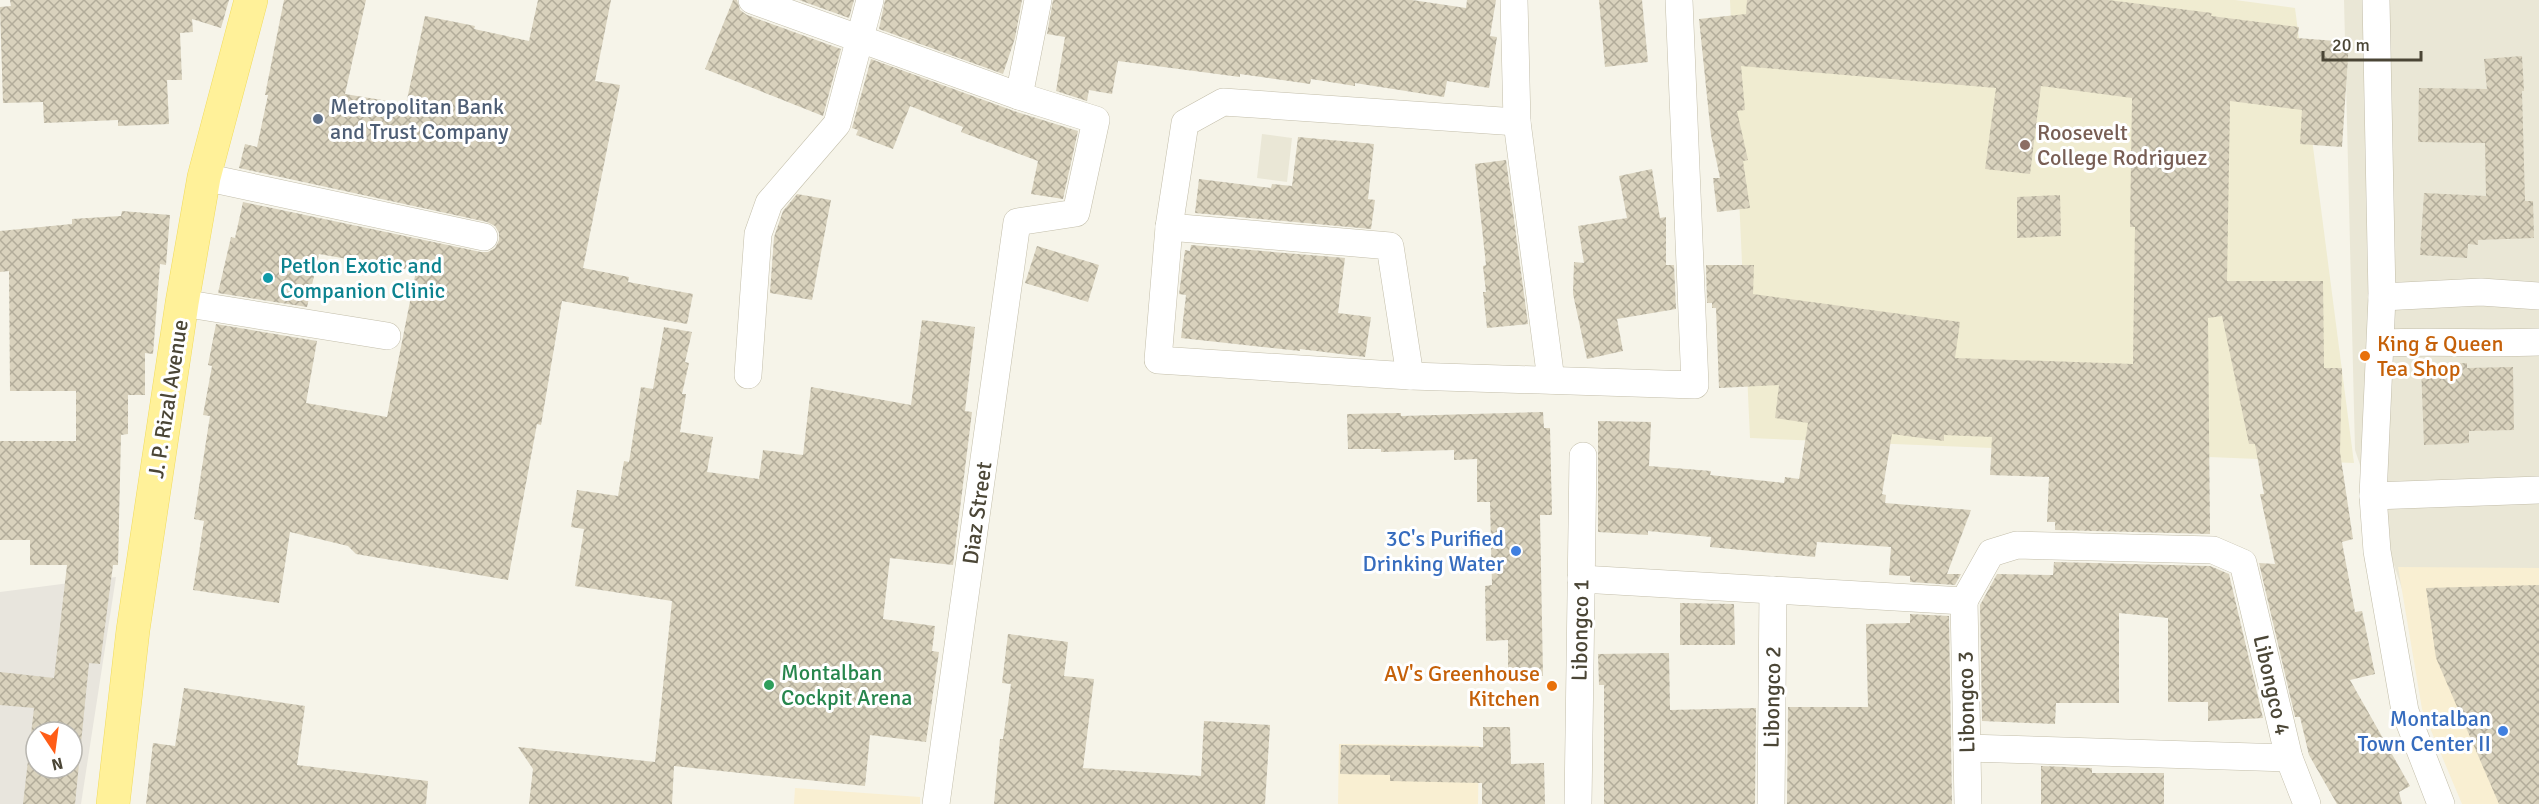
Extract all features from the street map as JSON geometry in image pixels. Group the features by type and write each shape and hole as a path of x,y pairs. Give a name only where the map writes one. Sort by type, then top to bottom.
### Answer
{"main road":[{"name":"J. P. Rizal Avenue","path":"113,804 133,630 182,303 204,177 251,0"}],"street":[{"path":"752,0 1019,96 1038,0"},
{"path":"748,375 758,234 769,203 837,124 870,0"},
{"path":"1514,0 1517,122 1551,380"},
{"path":"1517,122 1223,102 1185,123 1169,227 1158,360 1410,376 1695,385 1678,0"},
{"path":"2376,0 2382,297 2373,496 2377,551 2405,711 2441,804"},
{"name":"Diaz Street","path":"936,804 1017,222 1076,213 1096,120 1019,96"},
{"path":"204,177 484,237"},
{"path":"1169,227 1390,246 1410,376"},
{"path":"2382,297 2481,292 2539,296"},
{"path":"182,303 387,336"},
{"path":"2381,343 2539,342"},
{"name":"Libongco 1","path":"1578,804 1583,456"},
{"path":"2373,496 2539,490"},
{"name":"Libongco 4","path":"1964,601 1991,553 2017,545 2213,550 2244,563 2289,759 2307,804"},
{"path":"1581,579 1964,601"},
{"name":"Libongco 2","path":"1771,804 1773,590"},
{"name":"Libongco 3","path":"1964,601 1968,804"},
{"path":"1967,748 2289,759"}],"shaded area":[{"name":"Roosevelt College Rodriguez","path":"1730,0 2235,0 2295,8 2354,463 1750,438"},
{"path":"2344,0 2539,0 2539,804 2475,804 2355,450"},
{"path":"1262,134 1292,138 1287,182 1257,178"},
{"name":"Montalban Town Center II","path":"2398,567 2539,568 2539,804 2462,804 2422,709"},
{"path":"116,577 81,804 0,804 0,592"},
{"path":"1339,744 1479,746 1478,804 1338,804"},
{"path":"795,788 920,797 920,804 794,804"}],"building":[{"path":"10,0 229,0 221,28 192,19 193,32 180,33 182,80 167,80 169,124 118,126 118,120 44,123 43,102 3,103 0,7 11,6"},
{"path":"284,0 366,0 345,94 406,104 425,16 475,26 474,29 529,41 538,0 611,0 595,81 620,85 583,268 629,277 628,282 693,294 687,324 562,301 541,425 537,424 508,580 356,554 348,546 290,532 279,603 193,590 204,521 194,519 210,416 203,415 212,366 208,365 216,324 317,341 306,403 387,417 416,271 319,254 307,307 218,293 231,237 235,238 243,202 481,252 488,252 495,248 499,240 499,233 495,226 487,222 239,168 245,144 257,147"},
{"path":"733,0 737,0 740,10 747,15 841,49 823,116 705,69"},
{"path":"799,0 854,0 849,18"},
{"path":"885,0 1022,0 1015,38 1003,74 879,29"},
{"path":"1053,0 1412,0 1466,8 1467,0 1496,0 1490,36 1497,37 1489,88 1447,81 1444,97 1355,83 1355,86 1311,79 1310,84 1118,61 1112,94 1089,90 1087,101 1056,91 1065,37 1047,34"},
{"path":"1599,0 1642,0 1648,62 1605,67"},
{"path":"1747,0 2108,0 2299,27 2297,38 2349,42 2342,147 2300,144 2302,110 2230,101 2227,281 2323,281 2324,368 2342,368 2340,452 2353,539 2342,542 2355,612 2362,611 2375,674 2350,680 2410,786 2399,792 2402,804 2337,804 2309,755 2300,717 2295,717 2259,563 2275,564 2260,494 2264,494 2255,444 2249,444 2222,316 2208,318 2210,534 2055,530 2055,522 2047,522 2049,477 1990,475 1992,437 1944,435 1944,441 1892,434 1882,494 1886,495 1885,503 1971,510 1947,574 1961,574 1955,585 1910,582 1910,576 1889,575 1891,547 1817,542 1815,557 1710,547 1711,537 1648,531 1648,535 1598,532 1598,421 1651,422 1649,466 1711,471 1710,475 1784,483 1785,477 1799,479 1808,423 1775,418 1779,385 1719,388 1716,308 1712,308 1712,303 1707,303 1706,265 1754,265 1753,294 1960,322 1955,358 2133,364 2135,227 2130,227 2132,98 2041,86 2030,174 1985,169 1996,88 1741,66 1745,110 1737,111 1748,160 1743,161 1750,208 1717,212 1713,178 1720,178 1711,135 1699,19 1746,14"},
{"path":"2522,56 2525,201 2533,201 2534,238 2478,240 2478,245 2468,244 2467,258 2420,255 2424,193 2486,196 2485,143 2418,142 2419,88 2487,89 2484,59"},
{"path":"871,59 1014,111 1078,131 1063,199 1031,194 1038,161 961,132 963,127 910,106 893,149 856,135 858,130 852,128"},
{"path":"1298,137 1374,144 1368,199 1375,200 1371,229 1195,213 1199,179 1271,188 1272,184 1292,186"},
{"path":"1506,160 1528,324 1487,328 1483,292 1486,292 1483,266 1486,265 1475,164"},
{"path":"1652,169 1660,218 1666,217 1666,265 1674,265 1676,309 1617,319 1623,351 1587,359 1573,294 1574,262 1584,263 1578,226 1627,218 1619,176"},
{"path":"797,194 831,200 812,300 770,293 774,237 783,211"},
{"path":"2060,195 2061,236 2017,238 2017,197"},
{"path":"122,211 170,215 166,265 160,264 153,354 145,353 145,395 128,395 128,434 121,435 118,565 113,565 100,664 89,663 83,720 33,720 34,708 0,705 0,672 54,678 67,565 30,565 30,540 0,540 0,441 76,441 76,391 10,391 9,271 0,272 0,231 72,224 72,219 121,216"},
{"path":"1191,245 1345,258 1338,313 1371,317 1365,357 1181,338 1186,295 1179,294 1185,250 1190,251"},
{"path":"1037,246 1099,265 1088,302 1025,283"},
{"path":"922,320 975,327 965,411 972,412 953,565 890,558 883,619 935,626 932,651 939,652 926,742 870,735 865,786 674,766 672,804 529,804 533,769 518,747 655,762 672,601 575,586 584,529 571,527 577,490 618,496 624,461 629,462 641,387 653,389 664,327 692,332 685,362 689,363 682,394 686,394 680,432 713,437 707,472 759,479 763,450 803,455 811,387 911,405"},
{"path":"2467,363 2467,368 2513,367 2514,430 2469,431 2469,443 2424,445 2421,365"},
{"path":"1543,412 1544,428 1550,428 1552,515 1540,515 1543,676 1508,676 1508,640 1486,641 1485,586 1492,585 1490,502 1477,502 1477,459 1454,460 1454,450 1381,452 1381,449 1348,449 1347,414 1401,413 1401,416"},
{"path":"2054,562 2210,566 2229,574 2263,718 2208,721 2208,702 2168,702 2168,618 2119,613 2119,703 2056,703 2055,724 1982,721 1980,605 1997,574 2053,575"},
{"name":"Montalban Town Center II","path":"2539,585 2539,804 2499,804 2436,658 2426,588"},
{"path":"1680,603 1734,604 1735,645 1680,645"},
{"path":"1910,614 1949,616 1952,804 1787,804 1788,707 1868,707 1866,624 1910,623"},
{"path":"1008,634 1068,642 1064,676 1094,679 1083,768 1201,776 1204,721 1270,725 1265,804 994,804 1000,739 1003,739 1011,684 1002,683"},
{"path":"1669,653 1670,710 1756,708 1755,804 1604,804 1604,685 1599,685 1598,654"},
{"path":"184,688 305,706 297,765 428,781 426,804 146,804 153,743 175,746"},
{"path":"1483,727 1510,727 1511,764 1544,763 1545,804 1482,804 1482,783 1390,781 1390,775 1340,774 1341,745 1483,747"},
{"path":"2041,766 2092,768 2092,773 2164,773 2164,804 2041,804"},
{"path":"26,780 77,780 75,804 23,804"}],"place":[{"name":"Metropolitan Bank and Trust Company","path":"318,119"},
{"name":"Roosevelt College Rodriguez","path":"2025,145"},
{"name":"Petlon Exotic and Companion Clinic","path":"268,278"},
{"name":"King & Queen Tea Shop","path":"2365,356"},
{"name":"3C's Purified Drinking Water","path":"1516,551"},
{"name":"Montalban Cockpit Arena","path":"769,685"},
{"name":"AV's Greenhouse Kitchen","path":"1552,686"},
{"name":"Montalban Town Center II","path":"2503,731"}]}
